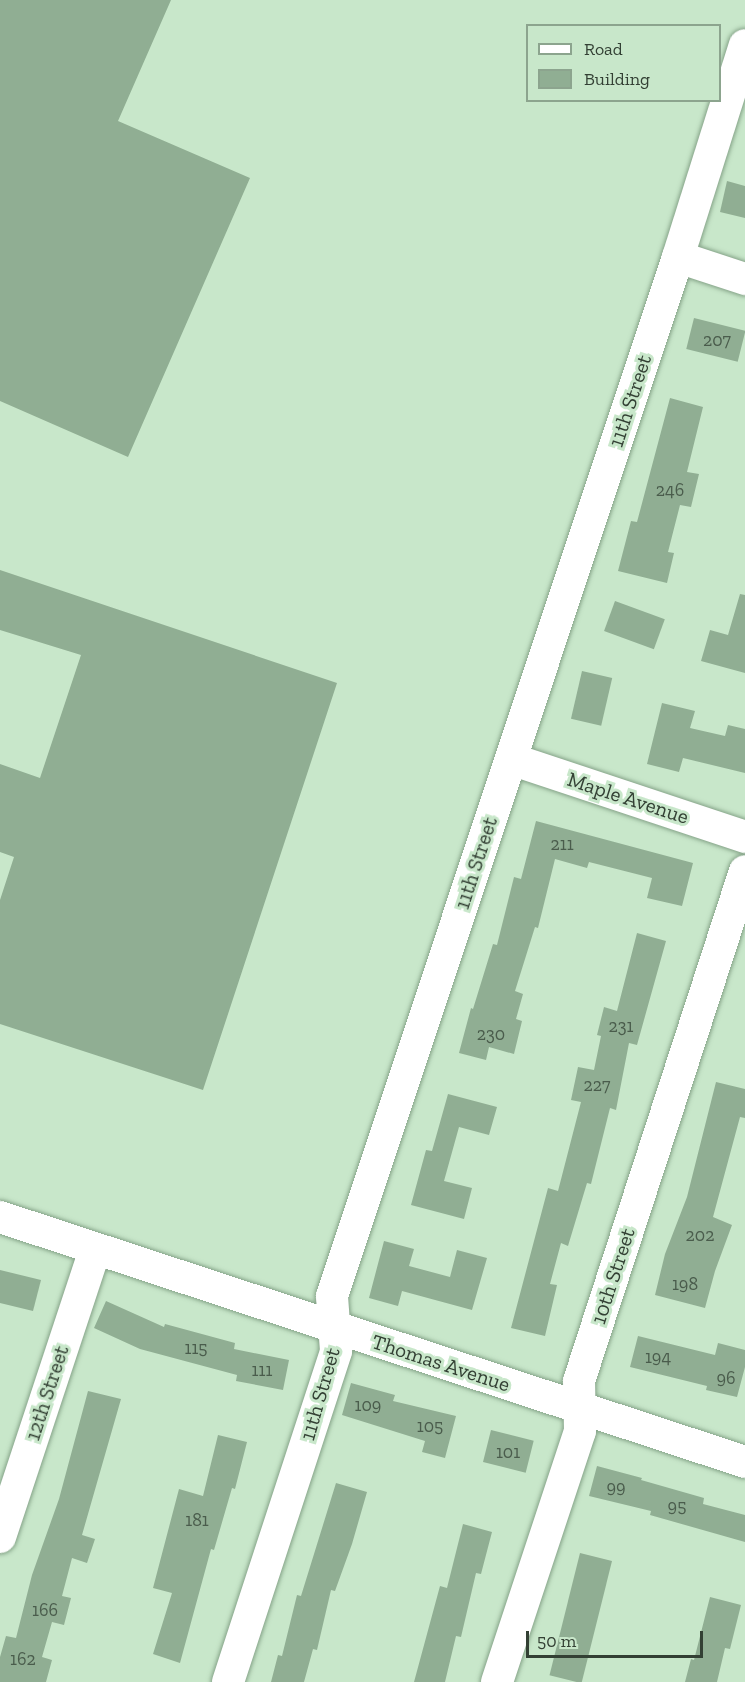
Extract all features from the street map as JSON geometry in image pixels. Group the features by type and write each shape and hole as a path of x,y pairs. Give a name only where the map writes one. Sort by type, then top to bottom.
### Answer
{"street":[{"name":"11th Street","path":"228,1682 336,1351 332,1296 678,257 745,45"},
{"path":"678,257 745,279"},
{"name":"Maple Avenue","path":"511,759 745,837"},
{"name":"10th Street","path":"497,1682 580,1431 579,1381 745,871"},
{"name":"Thomas Avenue","path":"0,1217 745,1462"},
{"name":"12th Street","path":"0,1536 95,1249"}],"building":[{"path":"0,0 171,0 118,121 250,178 128,457 0,401"},
{"path":"727,181 745,186 745,218 720,212"},
{"path":"694,318 745,331 738,362 686,349"},
{"path":"670,398 703,407 687,472 699,474 691,507 680,505 668,552 674,553 667,583 618,571 631,521 637,522"},
{"path":"0,570 337,683 203,1090 0,1024 0,900 14,857 0,852 0,764 40,778 81,655 0,630"},
{"path":"740,594 745,595 745,673 701,661 710,630 728,635"},
{"path":"615,601 665,619 654,649 604,631"},
{"path":"582,671 612,678 601,726 571,719"},
{"path":"662,703 695,711 690,728 725,736 728,725 745,729 745,773 683,758 679,772 647,764"},
{"path":"536,821 693,863 682,906 647,898 652,878 589,862 587,868 555,859 538,928 535,927 515,991 523,994 516,1019 522,1021 514,1054 489,1047 486,1060 459,1053 471,1008 473,1009 493,944 497,945 514,877 521,879"},
{"path":"637,933 666,941 637,1045 629,1043 616,1110 610,1108 591,1184 587,1183 568,1246 561,1243 550,1284 557,1285 545,1336 511,1328 548,1188 558,1191 581,1102 571,1100 578,1067 594,1070 601,1036 597,1035 604,1007 617,1011"},
{"path":"716,1082 745,1089 745,1118 740,1117 713,1217 732,1225 715,1271 705,1308 655,1295 665,1254 687,1197"},
{"path":"448,1094 497,1107 489,1135 459,1127 444,1181 472,1188 464,1219 411,1205 426,1150 432,1151"},
{"path":"384,1241 414,1249 409,1266 450,1277 457,1250 487,1258 472,1310 402,1291 398,1306 369,1298"},
{"path":"0,1270 41,1280 33,1311 0,1303"},
{"path":"106,1301 164,1327 165,1324 235,1343 234,1349 289,1360 283,1390 236,1381 237,1375 140,1349 94,1328"},
{"path":"638,1336 715,1355 718,1343 745,1350 745,1367 737,1397 706,1390 707,1386 630,1367"},
{"path":"351,1383 395,1395 393,1401 456,1416 445,1458 422,1452 425,1441 342,1415"},
{"path":"88,1391 121,1399 82,1535 95,1539 87,1563 72,1558 62,1596 71,1598 64,1625 52,1622 42,1657 52,1660 46,1682 0,1682 0,1657 6,1636 16,1638 32,1575 59,1499"},
{"path":"491,1430 534,1441 526,1473 483,1462"},
{"path":"218,1435 247,1442 235,1489 232,1488 214,1550 211,1549 180,1663 153,1654 172,1593 153,1588 179,1489 203,1496"},
{"path":"597,1466 704,1498 703,1504 745,1515 745,1542 650,1515 651,1511 589,1496"},
{"path":"336,1483 367,1492 352,1544 335,1591 331,1590 317,1650 313,1649 304,1682 271,1682 278,1655 282,1656 297,1595 301,1596"},
{"path":"463,1524 492,1532 481,1574 476,1573 461,1637 456,1636 445,1682 414,1682 440,1586 447,1588"},
{"path":"580,1553 612,1561 582,1682 550,1675"},
{"path":"710,1597 741,1605 730,1649 725,1648 717,1682 685,1682 691,1659 694,1660"}]}
